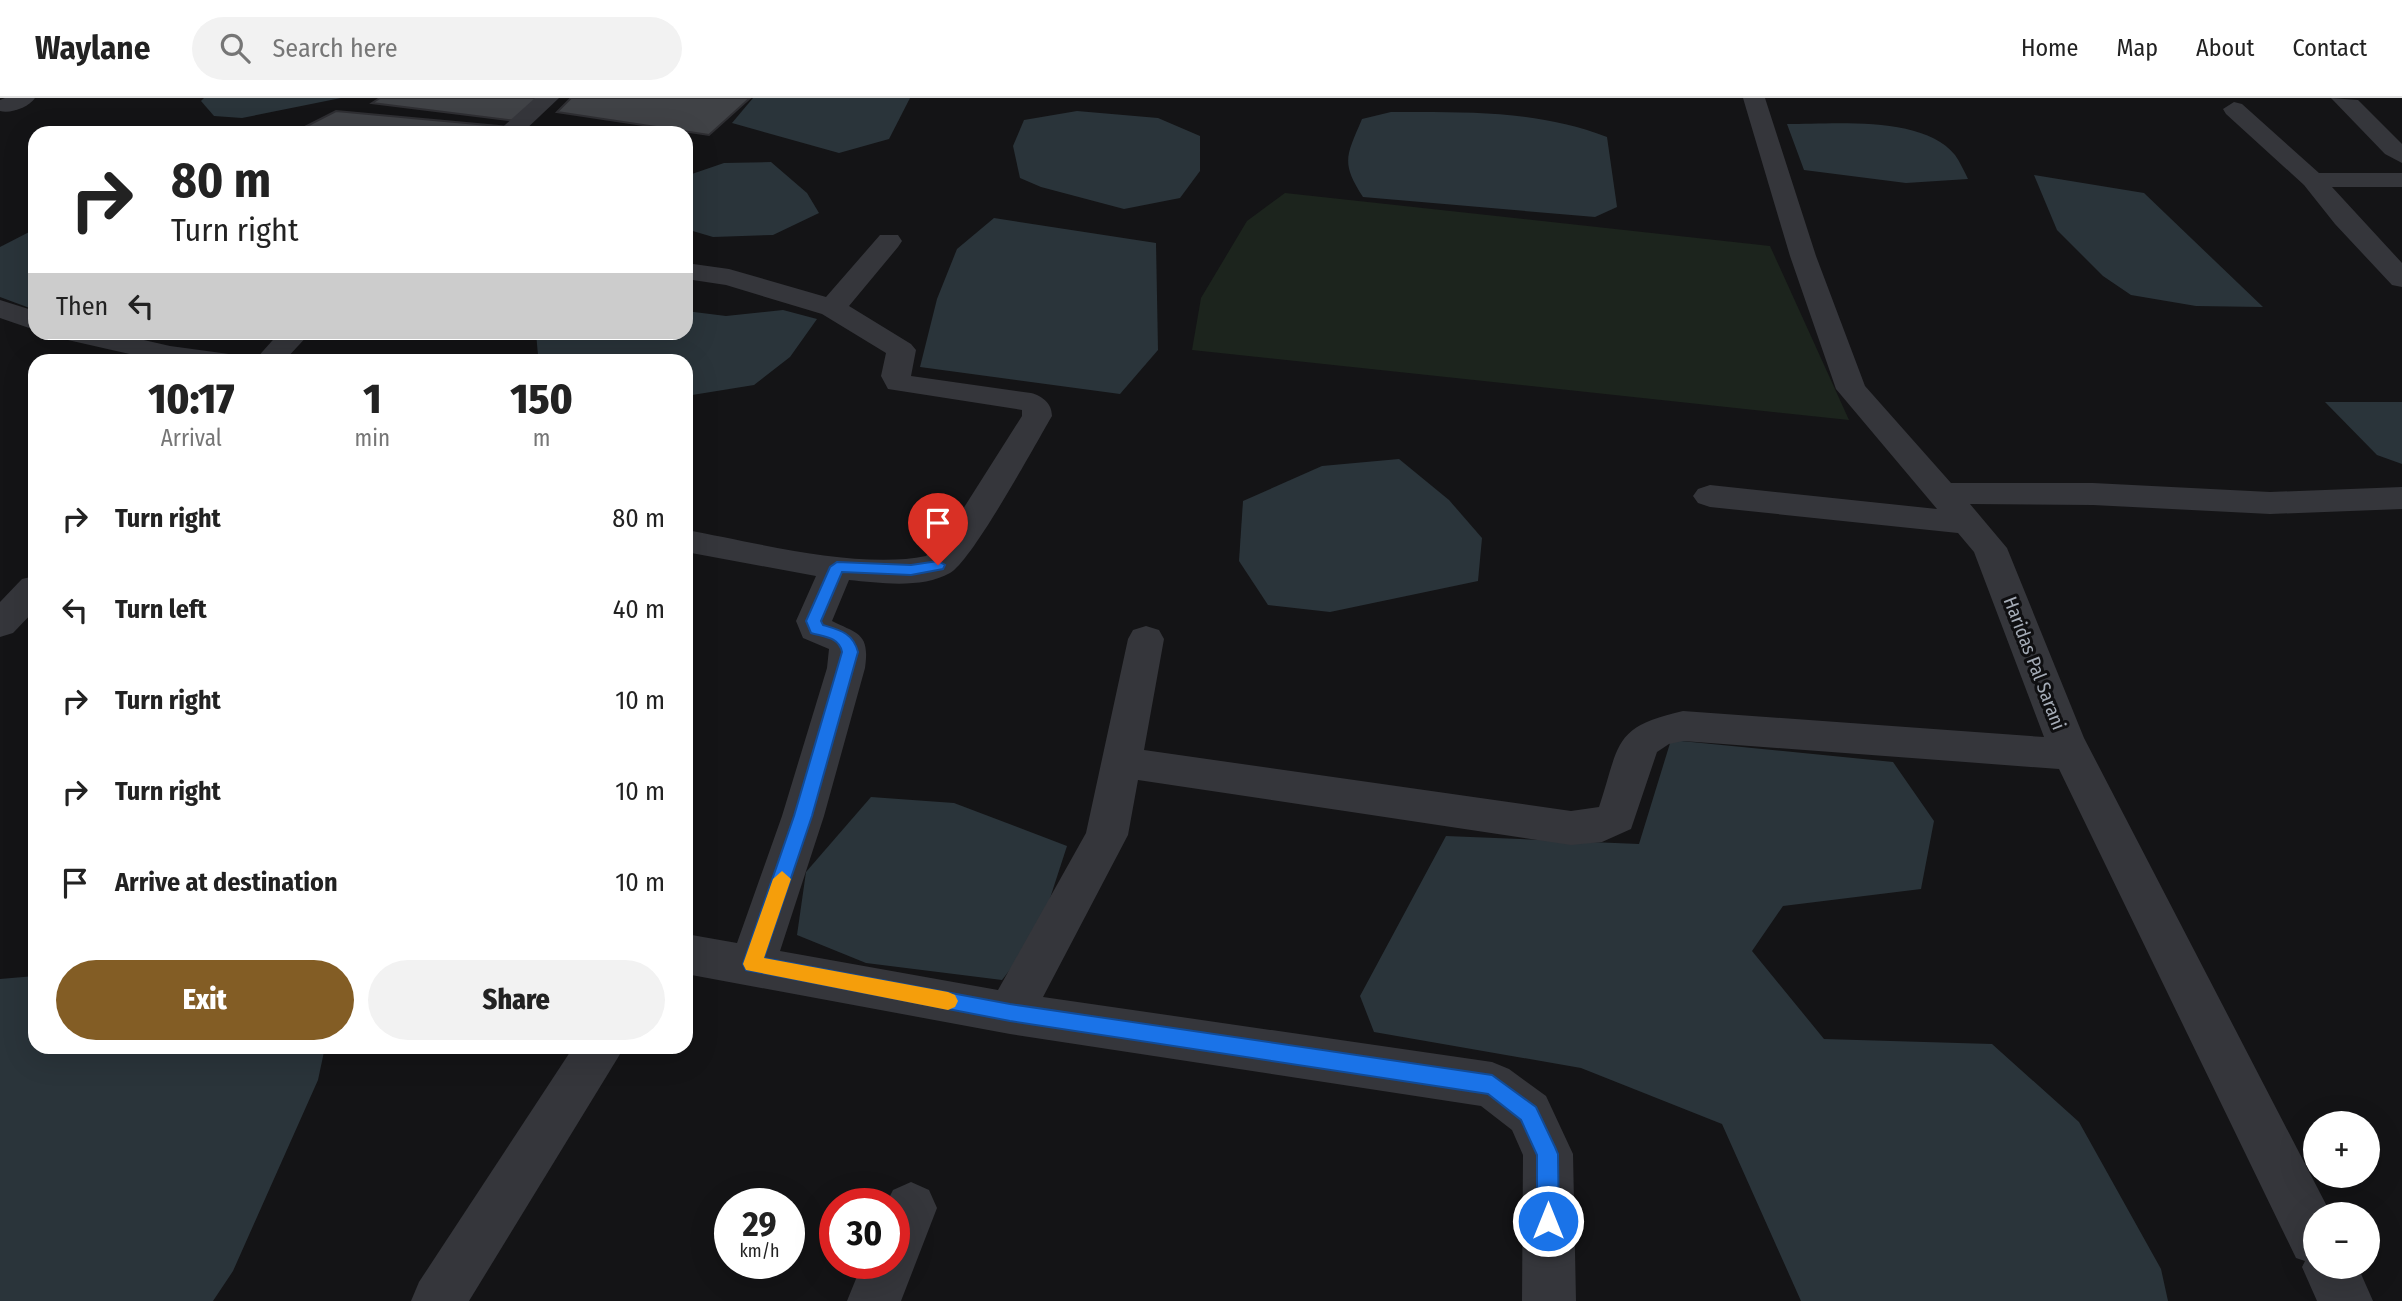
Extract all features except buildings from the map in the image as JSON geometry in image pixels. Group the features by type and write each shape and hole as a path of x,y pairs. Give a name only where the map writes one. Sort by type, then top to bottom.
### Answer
{"street":[{"path":"516,126 548,98"},
{"name":"Haridas Pal Sarani","path":"1754,98 1803,256 1851,389 1990,548 2071,754 2303,1215"},
{"path":"2342,98 2365,117 2379,138 2402,156"},
{"path":"2234,109 2313,180 2344,219 2402,279"},
{"path":"2365,117 2390,118"},
{"path":"2313,180 2402,180"},
{"path":"832,308 889,242"},
{"path":"693,272 729,277 832,308 901,350 896,376 899,383 1031,402 1037,410 1037,416 956,547 938,565 911,570 837,567 693,542"},
{"path":"0,308 28,318"},
{"path":"104,340 166,354"},
{"path":"275,354 289,340"},
{"path":"1943,493 2093,494 2270,503 2402,498"},
{"path":"1710,496 1970,523"},
{"path":"753,964 803,816 848,660 848,642 838,635 816,629 814,621 837,567"},
{"path":"0,624 28,594"},
{"path":"1010,1013 1107,835 1146,639"},
{"path":"1122,762 1572,828 1602,825 1616,817 1640,744 1657,732 1683,726 2071,754"},
{"path":"693,955 1010,1013 1492,1085 1528,1114 1548,1154 1549,1301"},
{"path":"438,1301 596,1054"},
{"path":"874,1301 883,1279"},
{"path":"2335,1279 2346,1301"}],"shaded area":[{"path":"204,98 341,98 242,118 214,116 201,101"},
{"path":"753,98 910,98 889,139 839,153 732,123"},
{"path":"1077,111 1158,118 1200,136 1200,171 1180,198 1124,209 1041,187 1020,178 1013,146 1024,120"},
{"path":"1391,112 1527,117 1580,128 1607,137 1617,207 1595,217 1363,197 1351,175 1348,158 1350,150 1362,119"},
{"path":"1787,124 1876,124 1922,133 1941,142 1955,155 1968,179 1906,183 1804,170"},
{"path":"771,162 807,193 819,213 773,235 713,237 693,231 693,174 724,163"},
{"path":"2034,175 2144,193 2263,307 2196,306 2131,295 2103,276 2057,230"},
{"path":"1285,193 1770,246 1849,420 1192,350 1201,298 1247,221"},
{"path":"994,218 1156,243 1158,350 1120,394 920,367 937,299 957,249"},
{"path":"28,233 28,307 0,297 0,247"},
{"path":"783,310 817,319 790,357 754,385 693,395 693,354 538,354 537,340 693,340 693,312 726,316"},
{"path":"2325,402 2402,402 2402,464 2377,455"},
{"path":"1399,459 1449,500 1482,538 1478,581 1330,612 1268,605 1239,561 1243,501 1322,466"},
{"path":"1671,740 1893,762 1934,821 1921,889 1783,906 1752,951 1824,1039 1992,1044 2079,1122 2161,1269 2168,1301 1801,1301 1722,1124 1581,1068 1374,1032 1360,996 1446,836 1639,844"},
{"path":"871,797 954,803 1067,846 1039,932 1002,980 866,963 797,935 806,872"},
{"path":"28,977 28,1054 324,1054 318,1080 233,1271 213,1301 0,1301 0,979"}],"slow traffic":[{"path":"782,879 753,964 948,1001"}],"route":[{"path":"938,565 911,570 837,567 814,621 816,629 838,635 848,642 850,652 803,816 753,964 1010,1013 1492,1085 1528,1114 1548,1154 1548,1221"}]}
